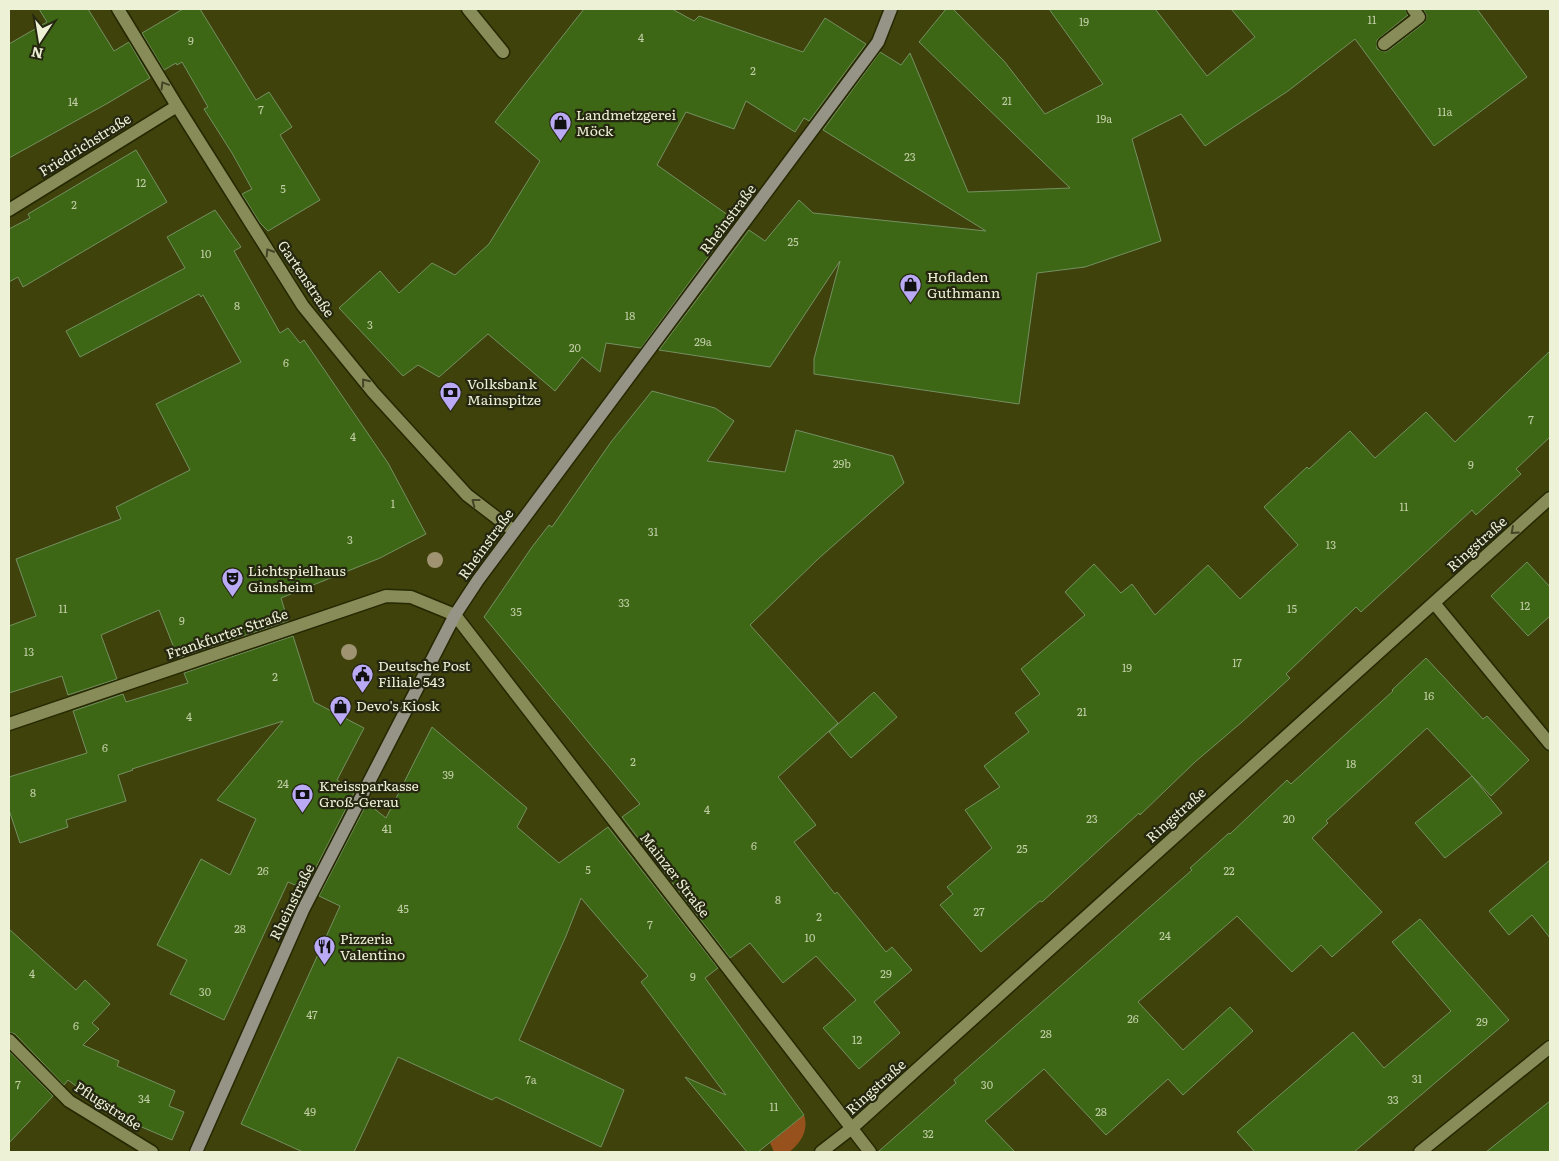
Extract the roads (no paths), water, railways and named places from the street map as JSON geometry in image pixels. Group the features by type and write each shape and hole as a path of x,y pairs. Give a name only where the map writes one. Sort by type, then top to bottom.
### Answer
{"main road":[{"name":"Rheinstraße","path":"196,1152 303,910 455,615 514,531 878,42 891,9"}],"street":[{"name":"Gartenstraße","path":"118,9 176,106 303,306 373,392 467,495 514,531"},
{"path":"468,9 503,52"},
{"path":"1384,44 1419,17 1413,9"},
{"name":"Friedrichstraße","path":"9,210 176,106"},
{"name":"Ringstraße","path":"821,1152 852,1128 1550,498"},
{"name":"Frankfurter Straße","path":"9,724 386,596 410,597 455,615"},
{"path":"1434,603 1550,744"},
{"name":"Mainzer Straße","path":"455,615 870,1152"},
{"name":"Pflugstraße","path":"9,1040 69,1101 152,1152"},
{"path":"1420,1152 1550,1047"}],"place":[{"name":"Landmetzgerei Möck","path":"560,142"},
{"name":"Hofladen Guthmann","path":"911,304"},
{"name":"Volksbank Mainspitze","path":"451,411"},
{"name":"Lichtspielhaus Ginsheim","path":"232,598"},
{"name":"Deutsche Post Filiale 543","path":"362,693"},
{"name":"Devo's Kiosk","path":"340,725"},
{"name":"Kreissparkasse Groß-Gerau","path":"303,813"},
{"name":"Pizzeria Valentino","path":"324,966"}]}
